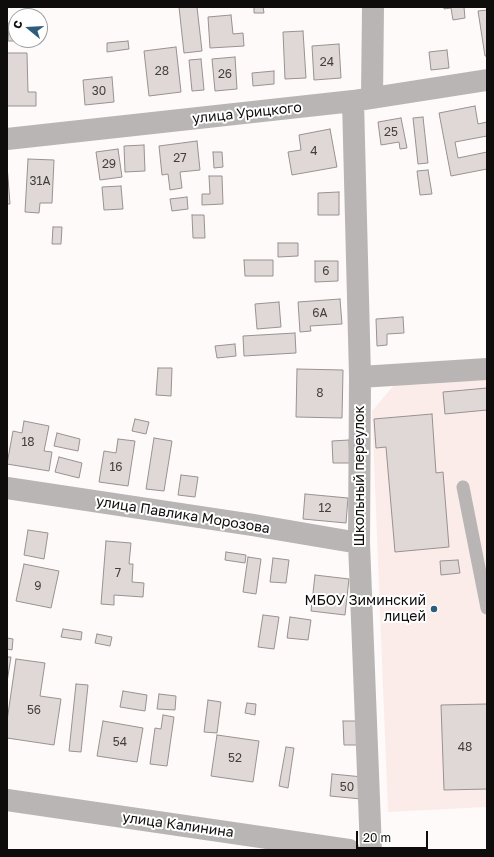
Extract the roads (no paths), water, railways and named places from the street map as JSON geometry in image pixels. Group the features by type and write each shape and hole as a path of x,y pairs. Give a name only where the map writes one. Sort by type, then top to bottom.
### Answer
{"street":[{"name":"Школьный переулок","path":"371,850 359,543 363,100 374,7"},
{"name":"улица Урицкого","path":"7,139 363,100 487,80"},
{"path":"360,377 487,370"},
{"name":"улица Павлика Морозова","path":"7,488 253,525 359,543"},
{"name":"улица Калинина","path":"7,800 347,850"}],"lane":[{"path":"463,487 487,608"}],"place":[{"name":"МБОУ Зиминский лицей","path":"434,609"}]}
